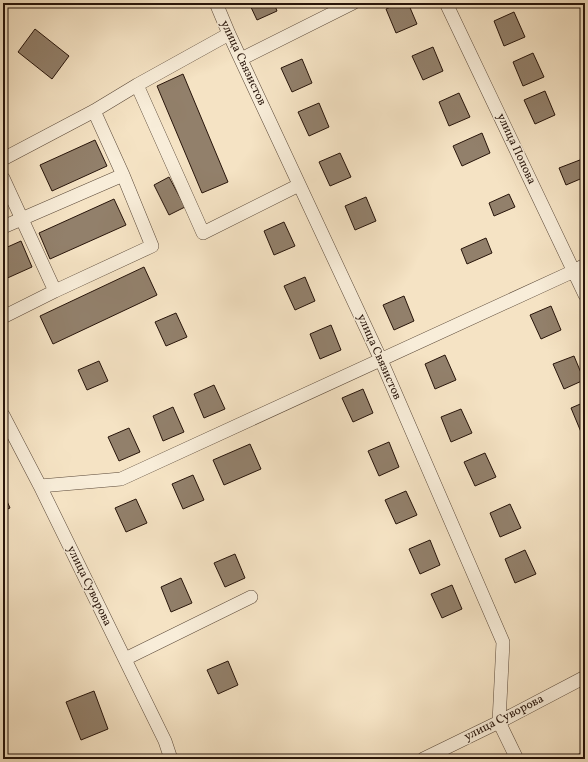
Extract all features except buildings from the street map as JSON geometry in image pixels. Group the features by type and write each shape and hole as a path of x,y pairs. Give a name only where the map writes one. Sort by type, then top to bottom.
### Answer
{"street":[{"name":"улица Связистов","path":"216,3 229,34 381,360 503,642 499,722"},
{"path":"241,59 353,3"},
{"name":"улица Попова","path":"446,3 580,268 585,294"},
{"path":"3,159 94,111 137,85 229,34"},
{"path":"137,85 203,233 299,185"},
{"path":"3,317 152,246 123,175 94,111"},
{"path":"3,227 123,175"},
{"path":"3,178 55,291"},
{"path":"40,486 120,479 580,268"},
{"name":"улица Суворова","path":"3,415 40,486 125,659 165,741 171,759"},
{"path":"125,659 251,597"},
{"name":"улица Суворова","path":"423,759 499,722 585,677"},
{"path":"499,722 516,759"}]}
